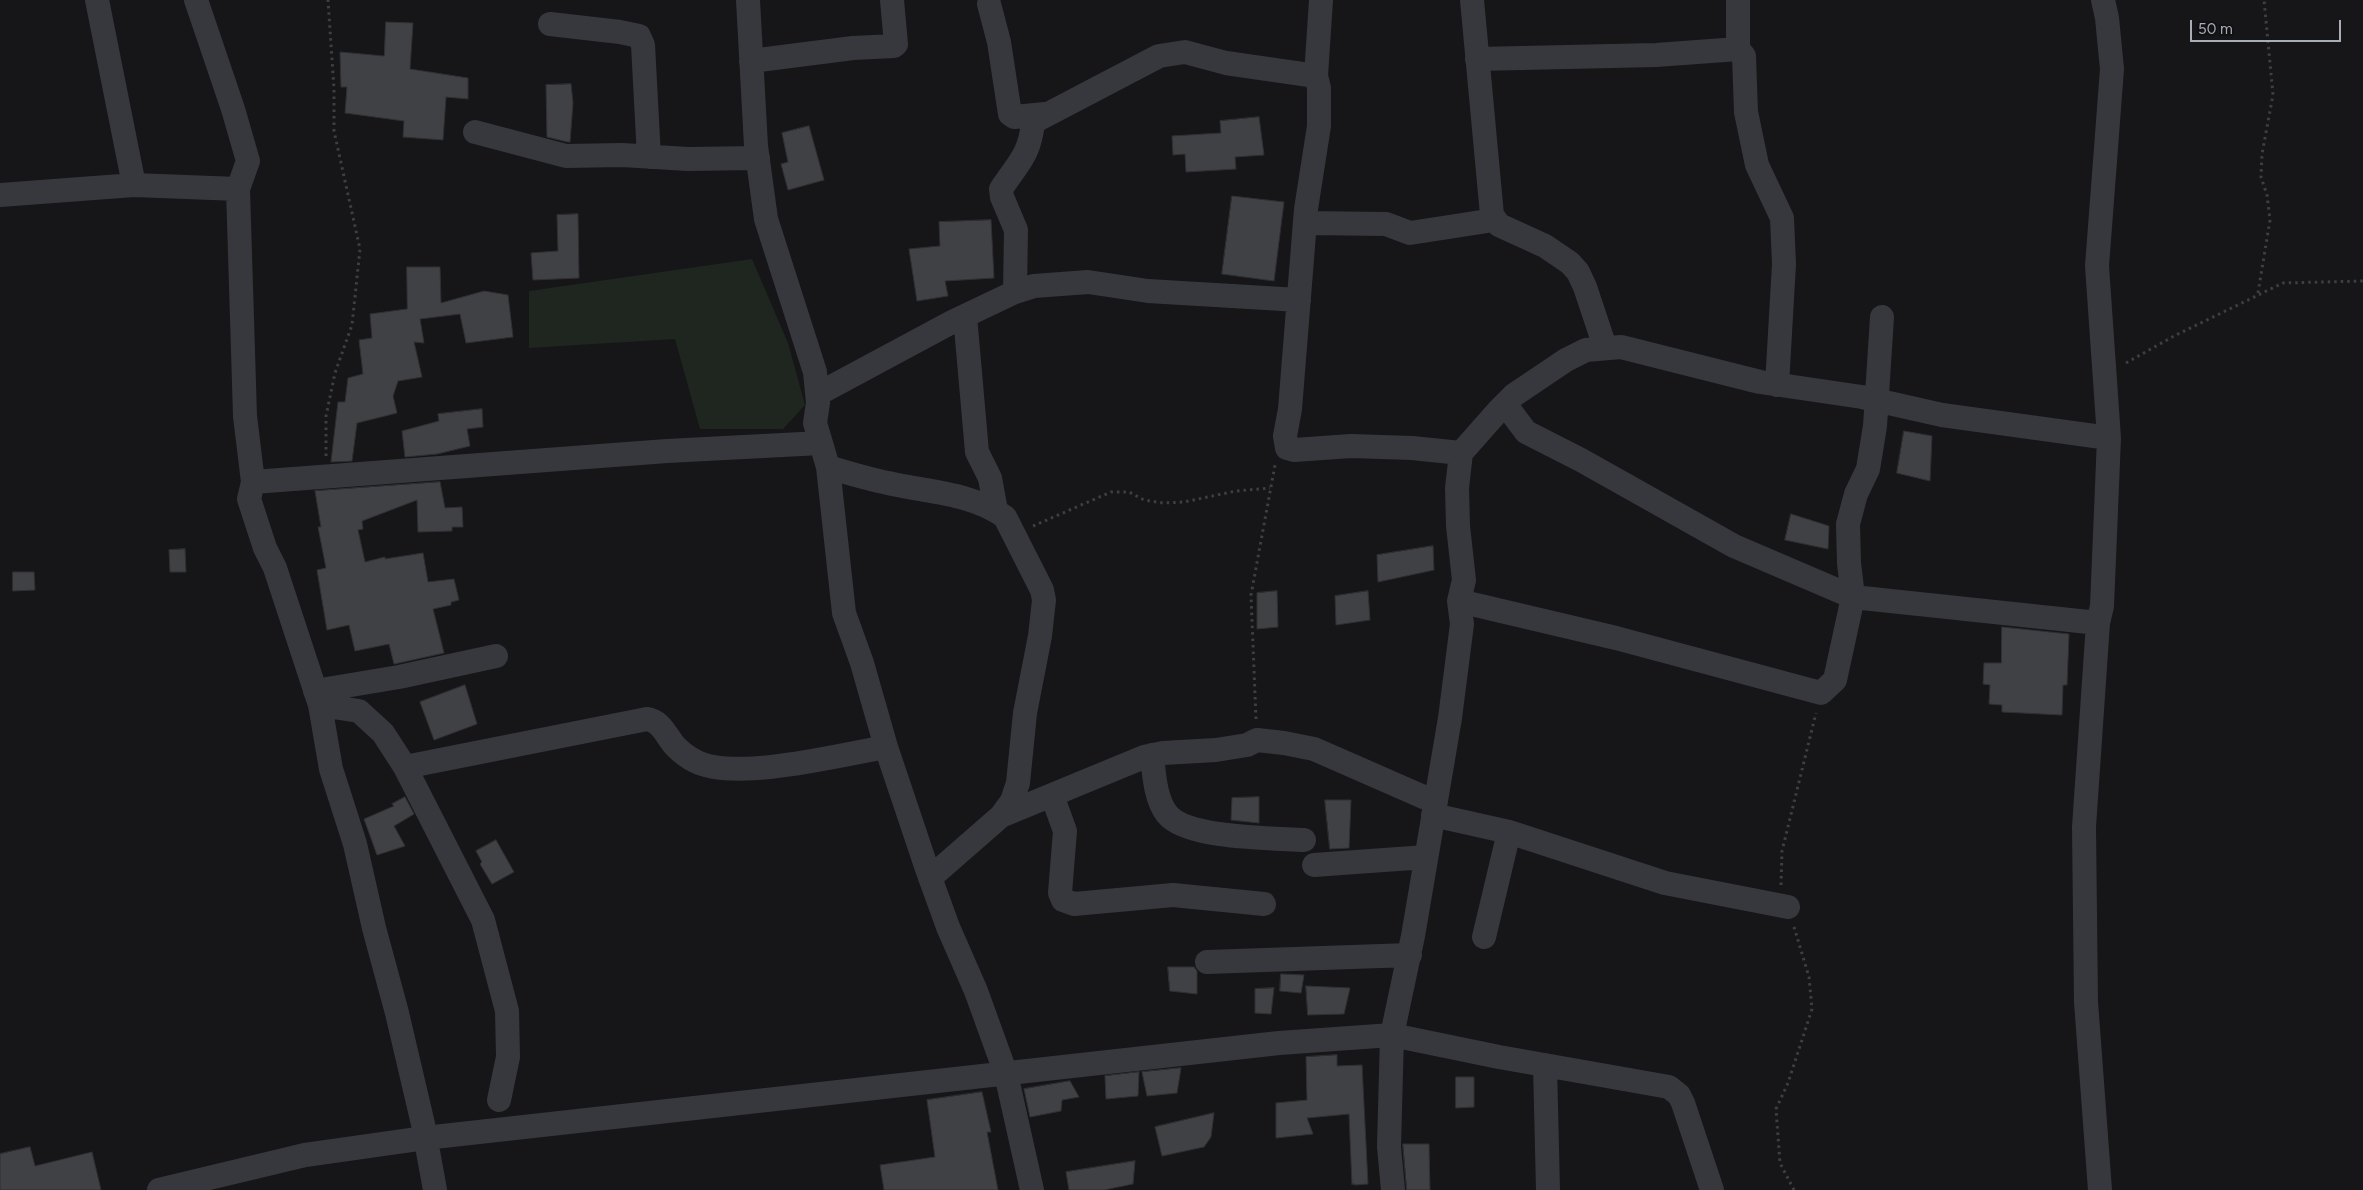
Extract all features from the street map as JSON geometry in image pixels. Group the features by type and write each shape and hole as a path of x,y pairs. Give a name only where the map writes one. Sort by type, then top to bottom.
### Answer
{"street":[{"path":"97,0 134,186"},
{"path":"196,0 233,109 248,161 238,189 245,416 253,482 249,499 256,524 275,568 318,698 331,769 354,844 421,1114 435,1190"},
{"path":"748,0 758,158 766,219 815,372 818,394 815,423 828,467 844,613 862,663 886,747 930,878 948,927 976,991 1006,1074 1032,1190"},
{"path":"751,62 853,48 894,46 896,44 892,0"},
{"path":"1321,0 1316,76 1319,88 1319,126 1305,223 1290,409 1284,442 1287,448 1294,450 1351,446 1412,448 1460,453"},
{"path":"1472,0 1494,220 1498,225 1545,246 1570,263 1578,272 1605,347"},
{"path":"1738,0 1738,49 1744,56 1746,112 1757,165 1782,218 1784,264 1777,385"},
{"path":"2100,1190 2086,1002 2084,826 2098,623 2102,606 2109,438 2096,266 2112,68 2107,18 2103,0"},
{"path":"989,4 999,42 1010,114 1014,117 1045,114"},
{"path":"550,24 639,36 643,45 648,157"},
{"path":"1477,59 1656,55 1738,49"},
{"path":"1015,292 1016,230 1002,197 1001,189 1022,162 1031,138 1033,122 1045,114 1159,56 1185,52 1226,63 1316,76"},
{"path":"475,132 566,156 688,159 758,158"},
{"path":"0,195 134,186 238,189"},
{"path":"1305,223 1386,224 1410,232 1494,220"},
{"path":"818,394 878,360 965,316 1015,292 1045,284 1088,282 1157,292 1300,300"},
{"path":"965,316 977,452 990,478 996,511"},
{"path":"1459,601 1616,638 1821,693 1835,680 1853,597 1849,564 1848,524 1856,494 1868,469 1878,400 1882,317"},
{"path":"1392,1190 1390,1147 1392,1035 1410,955 1450,718 1462,624 1459,601 1464,580 1457,488 1460,453 1505,404 1566,360 1586,350 1621,347 1738,378 1878,400 1942,415 2109,438"},
{"path":"1505,404 1526,432 1581,460 1734,546 1853,597 2098,623"},
{"path":"253,482 667,451 821,443"},
{"path":"828,467 888,484 958,498 996,511 1005,517 1042,590 1044,609 1025,713 1018,783 1012,801 1001,816 930,878"},
{"path":"318,698 399,677 496,656"},
{"path":"318,698 359,711 383,733 405,767 482,920 503,988 509,1034 505,1079 499,1100"},
{"path":"405,767 647,719 657,723 676,747 695,761 715,768 747,770 886,747"},
{"path":"1001,816 1152,755 1216,750 1247,744 1257,740 1284,742 1314,749 1434,809 1665,883 1788,907"},
{"path":"1152,755 1155,778 1167,815 1184,826 1216,835 1304,840"},
{"path":"1052,795 1065,831 1060,893 1063,900 1074,904 1173,895 1264,904"},
{"path":"1484,937 1509,832"},
{"path":"1314,866 1426,857"},
{"path":"1207,962 1410,955"},
{"path":"158,1190 305,1156 425,1138 1279,1043 1392,1035 1544,1065 1656,1084 1674,1090 1684,1103 1712,1190"},
{"path":"1544,1065 1548,1190"}],"path":[{"path":"325,477 326,416 335,373 352,324 360,249 334,131 334,89 328,0"},
{"path":"2258,293 2270,220 2267,195 2261,177 2262,154 2273,95 2264,0"},
{"path":"2103,369 2124,364 2258,293 2283,283 2363,282"},
{"path":"1257,740 1251,595 1270,488 1277,459 1284,442"},
{"path":"1014,534 1111,492 1129,492 1144,500 1163,503 1184,502 1236,491 1270,488"},
{"path":"1794,1190 1780,1163 1776,1109 1788,1083 1812,1009 1810,977 1780,884 1782,851 1821,693"}],"shaded area":[{"path":"752,259 788,343 805,405 783,429 700,429 675,339 529,348 529,291"}],"building":[{"path":"386,22 413,23 410,69 468,78 468,99 446,97 443,140 403,137 404,121 345,113 347,87 341,87 340,52 384,56"},
{"path":"571,84 573,103 570,142 547,137 546,85"},
{"path":"1259,117 1264,155 1235,157 1236,169 1186,172 1185,154 1173,155 1172,136 1221,133 1220,121"},
{"path":"809,126 824,180 788,190 781,164 788,162 782,133"},
{"path":"1232,196 1284,202 1274,281 1222,274"},
{"path":"578,214 579,278 533,280 531,253 558,251 557,215"},
{"path":"991,220 994,278 945,281 948,296 917,301 909,249 940,246 939,222"},
{"path":"407,267 440,267 441,303 484,291 508,295 513,337 466,343 460,314 420,319 424,343 414,342 422,377 398,381 393,396 397,413 357,423 352,461 331,462 338,402 345,402 348,378 363,374 359,340 372,338 370,314 407,309"},
{"path":"482,409 483,427 467,429 470,446 437,454 405,457 402,431 439,421 438,414"},
{"path":"1904,431 1932,436 1930,481 1897,473"},
{"path":"440,482 445,508 462,507 463,527 452,527 452,531 418,532 417,500 362,521 363,529 358,530 365,562 385,557 385,559 423,553 428,582 454,579 459,600 451,602 451,605 433,609 444,653 394,664 389,644 355,651 349,625 327,630 317,570 326,568 318,527 321,527 315,491"},
{"path":"1791,514 1829,526 1828,549 1785,540"},
{"path":"1433,546 1434,570 1378,582 1377,555"},
{"path":"185,549 186,572 170,572 169,550"},
{"path":"13,572 34,572 35,590 13,591"},
{"path":"1277,591 1278,627 1257,629 1257,593"},
{"path":"1368,591 1370,620 1336,625 1335,596"},
{"path":"2002,627 2069,634 2067,685 2063,685 2062,715 2002,712 2002,705 1989,704 1990,685 1983,684 1984,663 2001,663"},
{"path":"465,685 477,724 434,740 420,702"},
{"path":"405,797 414,814 394,826 405,846 377,855 364,819 394,806 392,804"},
{"path":"1259,797 1259,823 1231,820 1232,798"},
{"path":"1325,800 1351,800 1349,848 1330,849"},
{"path":"496,840 514,872 492,884 480,864 482,862 476,851"},
{"path":"1168,967 1194,967 1197,971 1197,994 1170,991"},
{"path":"1281,974 1304,975 1301,993 1280,991"},
{"path":"1306,986 1350,988 1344,1014 1308,1015"},
{"path":"1274,988 1271,1014 1255,1013 1255,989"},
{"path":"1337,1055 1337,1066 1362,1065 1368,1184 1354,1185 1354,1183 1352,1185 1349,1114 1307,1118 1313,1134 1276,1138 1276,1103 1307,1100 1306,1057"},
{"path":"1181,1068 1177,1093 1147,1096 1142,1072"},
{"path":"1139,1072 1138,1096 1106,1099 1105,1076"},
{"path":"1456,1077 1474,1077 1474,1107 1456,1108"},
{"path":"1070,1081 1079,1097 1062,1100 1061,1111 1030,1117 1024,1089"},
{"path":"982,1092 991,1132 987,1132 998,1190 884,1190 880,1165 935,1157 927,1100"},
{"path":"1214,1113 1211,1137 1204,1147 1162,1156 1155,1127"},
{"path":"1403,1144 1429,1144 1430,1190 1407,1190"},
{"path":"30,1147 35,1166 92,1152 101,1190 0,1190 0,1154"},
{"path":"1135,1161 1133,1184 1104,1190 1069,1190 1066,1172"}]}
